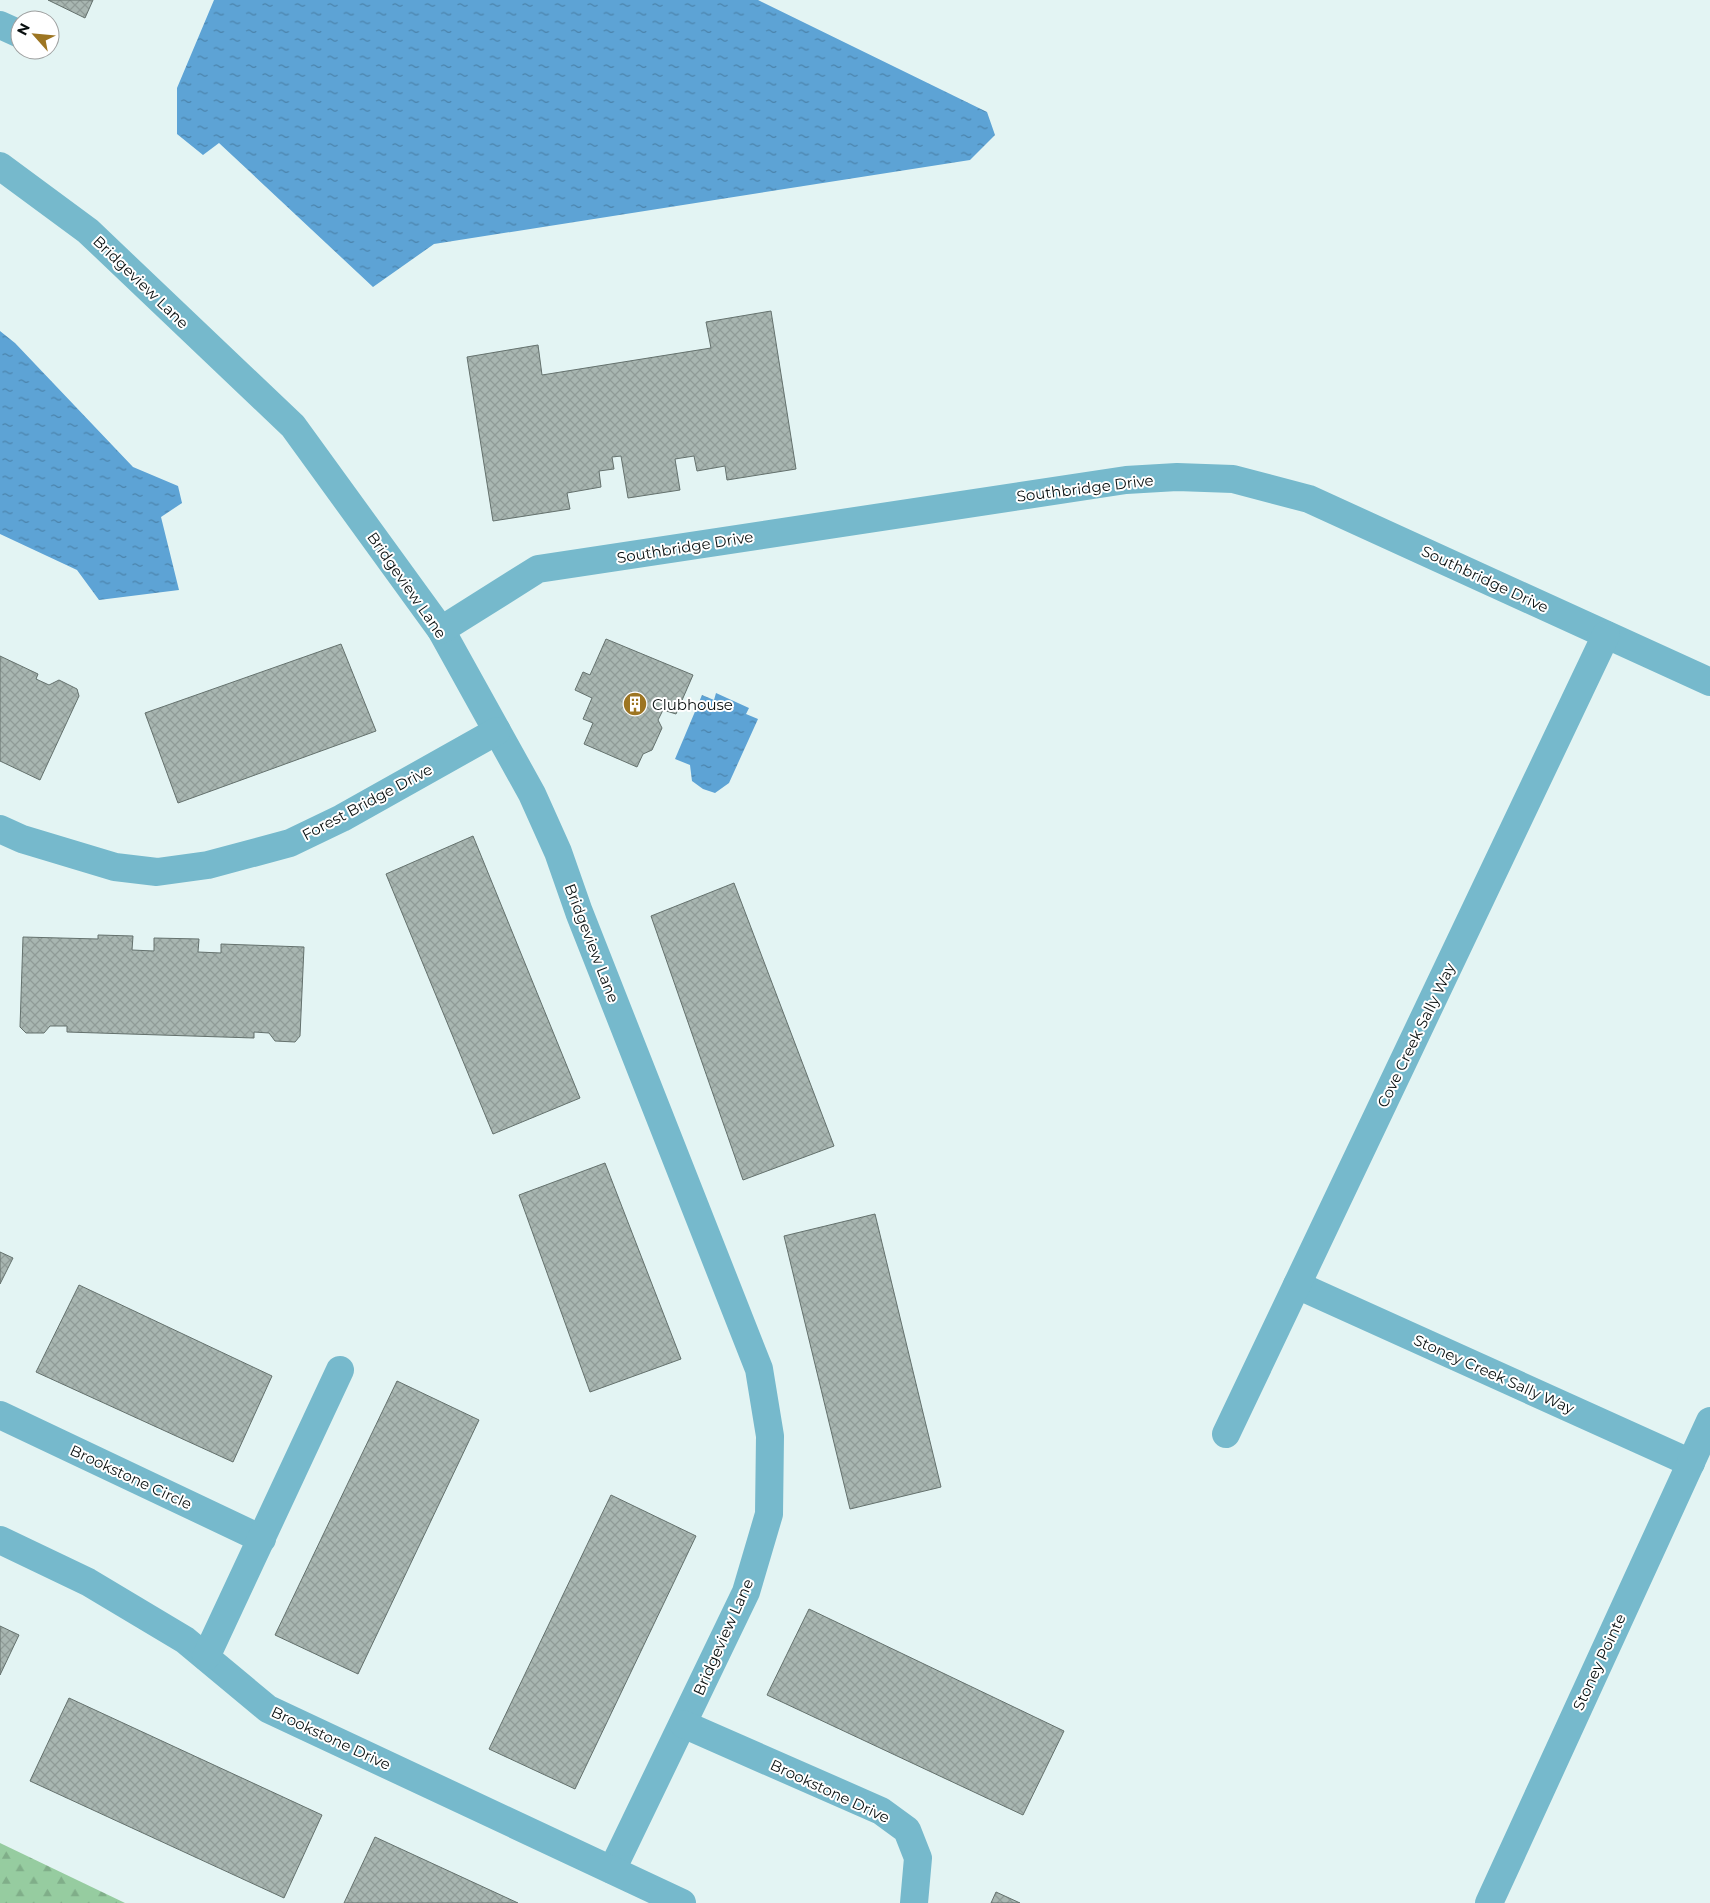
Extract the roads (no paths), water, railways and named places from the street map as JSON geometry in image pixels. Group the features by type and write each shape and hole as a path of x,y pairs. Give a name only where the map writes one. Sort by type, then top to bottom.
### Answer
{"street":[{"name":"Bridgeview Lane","path":"0,166 88,231 293,426 441,630 532,794 558,852 579,912 759,1369 770,1436 769,1514 746,1592 612,1870"},
{"name":"Southbridge Drive","path":"441,630 538,569 1126,480 1177,477 1233,479 1309,499 1710,682"},
{"name":"Cove Creek Sally Way","path":"1226,1434 1606,635"},
{"name":"Forest Bridge Drive","path":"0,829 22,840 115,867 157,872 208,866 290,843 342,818 497,731"},
{"name":"Stoney Creek Sally Way","path":"1296,1285 1691,1463"},
{"path":"206,1657 340,1370"},
{"name":"Brookstone Circle","path":"0,1415 262,1539"},
{"name":"Stoney Pointe","path":"1489,1903 1710,1421"},
{"name":"Brookstone Drive","path":"0,1540 88,1582 185,1640 268,1710 682,1903"},
{"name":"Brookstone Drive","path":"683,1724 881,1811 907,1830 918,1858 914,1903"}],"water":[{"path":"214,0 758,0 987,112 995,135 970,160 434,244 373,287 219,143 203,155 177,134 177,88"},
{"path":"0,331 15,343 133,467 178,486 182,503 161,517 179,590 99,600 77,570 0,534"},
{"path":"716,693 749,708 746,714 758,719 729,783 715,793 703,789 692,781 690,765 675,759 702,695 714,700"}],"place":[{"name":"Clubhouse","path":"635,704"}]}
